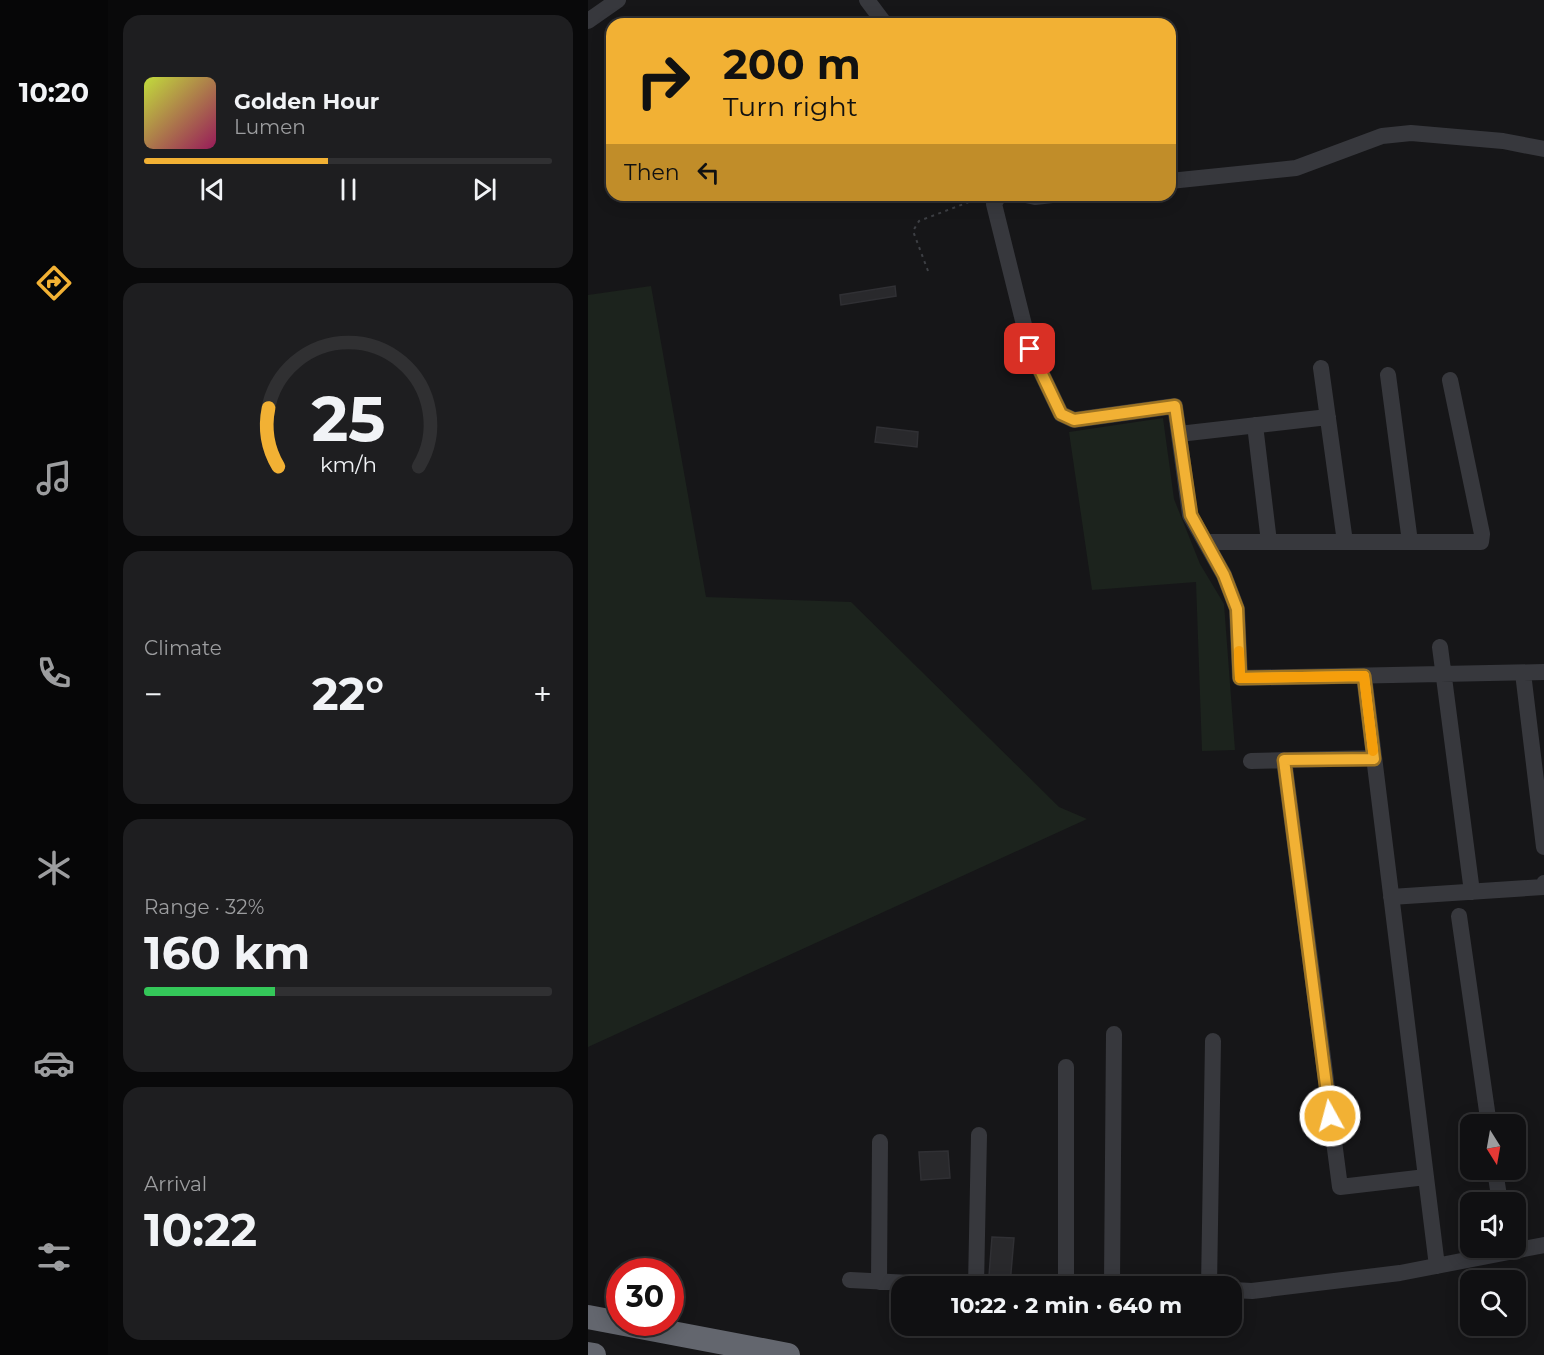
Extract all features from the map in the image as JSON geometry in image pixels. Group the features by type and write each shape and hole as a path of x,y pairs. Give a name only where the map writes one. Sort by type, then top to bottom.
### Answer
{"highway":[{"path":"588,1317 788,1355"},
{"path":"588,1354 594,1355"}],"street":[{"path":"588,21 618,0"},
{"path":"867,0 880,18"},
{"path":"1176,181 1311,165 1349,147 1382,136 1411,133 1503,141 1544,149"},
{"path":"996,201 994,204 1030,349 1061,414 1074,420 1175,406 1191,515 1224,575 1237,609 1240,678 1544,672"},
{"path":"1322,368 1345,542"},
{"path":"1388,375 1410,542"},
{"path":"1206,542 1481,542 1482,534 1450,380"},
{"path":"1179,434 1328,417"},
{"path":"1255,425 1269,542"},
{"path":"1440,647 1472,892"},
{"path":"1523,673 1544,847"},
{"path":"1364,676 1437,1266"},
{"path":"1251,761 1374,759"},
{"path":"1284,760 1340,1187 1426,1177"},
{"path":"1391,897 1544,888 1544,883"},
{"path":"1459,915 1487,1114"},
{"path":"1112,1276 1114,1034"},
{"path":"1209,1276 1213,1041"},
{"path":"1066,1067 1066,1276"},
{"path":"976,1276 979,1135"},
{"path":"879,1282 880,1142"},
{"path":"1526,1247 1544,1245"},
{"path":"1242,1290 1400,1273 1472,1258"},
{"path":"850,1280 891,1282"}],"path":[{"path":"928,271 913,231 920,222 973,201"}],"shaded area":[{"path":"651,286 706,597 851,602 1059,807 1087,819 588,1047 588,295"},
{"path":"1163,418 1174,499 1200,564 1224,604 1235,750 1202,751 1196,582 1092,590 1069,432"}],"building":[{"path":"895,286 896,296 841,305 840,295"},
{"path":"877,427 918,432 917,447 875,442"},
{"path":"948,1151 950,1178 921,1180 919,1152"},
{"path":"992,1237 1014,1238 1011,1276 989,1276"}],"slow traffic":[{"path":"1239,651 1240,678 1364,676 1373,751"}],"route":[{"path":"1030,349 1061,414 1074,420 1175,406 1191,515 1224,575 1237,609 1240,678 1364,676 1374,759 1284,760 1330,1116"}]}
